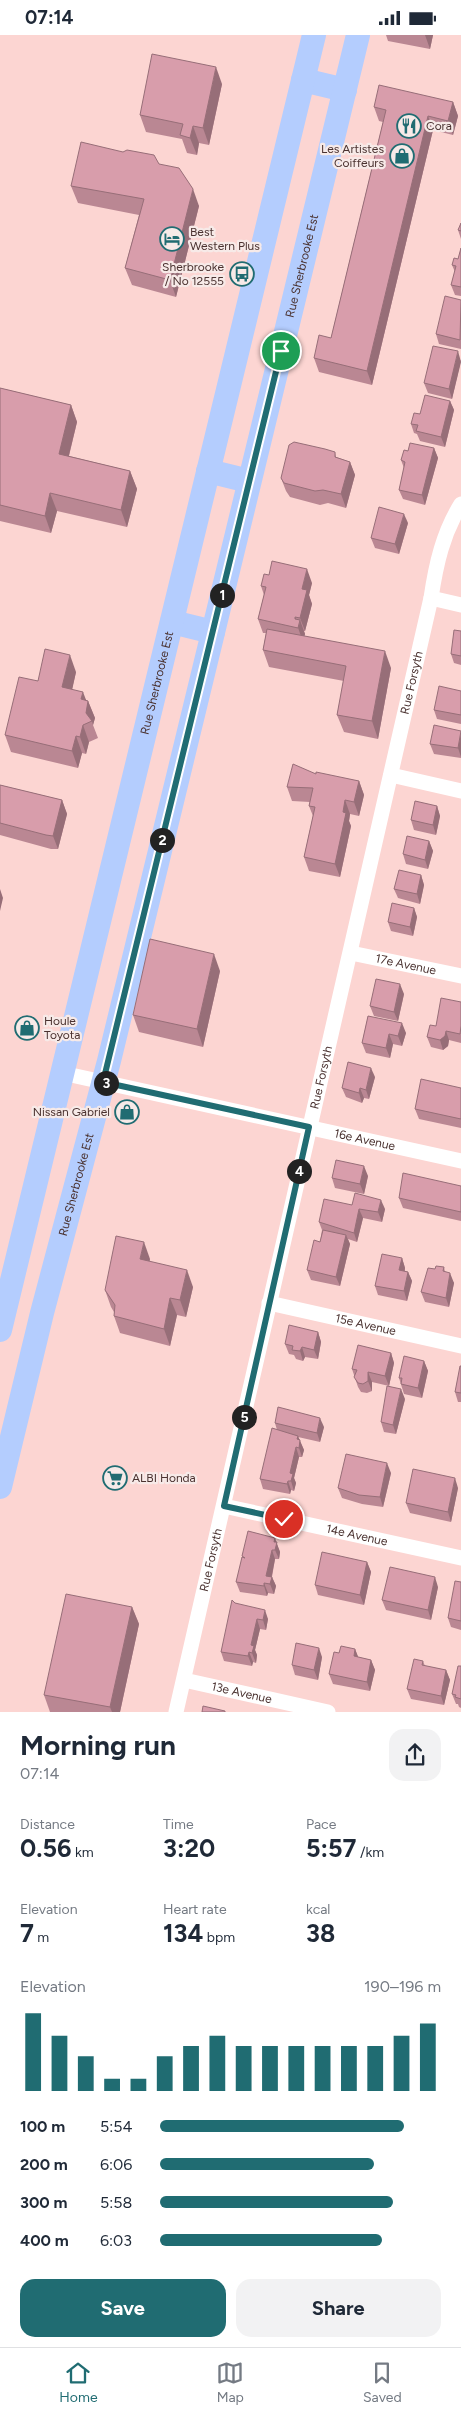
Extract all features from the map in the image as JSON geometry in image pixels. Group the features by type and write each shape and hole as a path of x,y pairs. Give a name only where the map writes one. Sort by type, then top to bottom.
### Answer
{"main road":[{"name":"Rue Sherbrooke Est","path":"0,1330 314,35"},
{"name":"Rue Sherbrooke Est","path":"0,1487 4,1457 103,1082 358,35"},
{"path":"303,80 345,90"},
{"path":"208,471 249,481"},
{"path":"172,622 213,632"},
{"path":"33,1194 71,1203"},
{"path":"6,1304 42,1313"}],"street":[{"name":"Rue Forsyth","path":"176,1712 309,1127 351,953 412,672 431,598 441,545 451,520 461,504"},
{"path":"431,598 461,605"},
{"path":"391,775 461,791"},
{"name":"17e Avenue","path":"351,953 461,977"},
{"name":"16e Avenue","path":"62,1073 461,1161"},
{"name":"15e Avenue","path":"269,1303 461,1346"},
{"name":"14e Avenue","path":"224,1506 461,1558"},
{"name":"13e Avenue","path":"184,1680 328,1712"}],"building":[{"path":"152,54 216,67 203,128 193,126 190,138 180,135 183,124 140,115"},
{"path":"379,85 453,102 448,121 428,116 367,371 314,358 319,335 331,338 386,110 374,107"},
{"path":"81,142 123,152 127,150 154,155 159,164 179,168 193,189 170,280 125,268 144,199 71,186"},
{"path":"461,248 461,287 451,285 456,266 452,265 454,258 458,259"},
{"path":"445,296 461,300 460,340 436,334"},
{"path":"433,346 458,351 449,389 424,383"},
{"path":"0,388 71,405 59,454 130,471 121,510 50,493 45,516 0,505"},
{"path":"425,395 450,401 441,437 416,431 418,425 411,424 414,413 420,414"},
{"path":"294,442 335,452 335,457 350,462 341,494 323,490 315,491 284,483 281,478 289,445"},
{"path":"410,443 434,448 422,495 399,490 405,462 401,460 404,450 408,451"},
{"path":"379,507 404,514 395,544 371,538"},
{"path":"272,561 307,569 302,589 307,590 300,618 295,617 295,619 300,620 298,628 258,619 266,587 261,586 264,574 269,575"},
{"path":"267,629 385,651 372,721 337,715 346,666 263,650"},
{"path":"454,630 461,631 461,656 451,654"},
{"path":"45,649 70,655 62,687 83,692 81,699 88,701 86,713 92,721 83,725 80,737 76,736 72,751 5,735 19,677 38,681"},
{"path":"439,686 461,691 461,715 434,710"},
{"path":"434,725 461,731 458,748 430,744"},
{"path":"293,764 316,774 316,772 359,781 354,802 345,800 343,812 346,813 335,864 304,857 315,807 309,806 313,788 287,787"},
{"path":"0,785 62,800 53,836 0,823"},
{"path":"415,801 437,806 433,825 411,820"},
{"path":"407,836 429,841 425,860 403,854"},
{"path":"399,870 421,875 417,894 394,889"},
{"path":"392,903 414,908 410,927 388,922"},
{"path":"150,939 214,954 197,1029 133,1015"},
{"path":"376,979 400,984 394,1012 370,1006"},
{"path":"441,998 461,1002 461,1026 460,1034 446,1031 445,1036 440,1040 427,1037 430,1025 436,1026"},
{"path":"368,1016 402,1023 398,1036 389,1034 386,1048 362,1043"},
{"path":"348,1062 371,1068 366,1090 360,1088 359,1093 342,1088"},
{"path":"421,1079 461,1088 461,1119 415,1109"},
{"path":"336,1160 364,1166 360,1184 332,1178"},
{"path":"403,1173 461,1186 461,1212 399,1198"},
{"path":"355,1193 381,1200 378,1212 359,1209 354,1233 319,1222 324,1199 352,1205"},
{"path":"323,1230 346,1235 336,1277 307,1270 314,1240 320,1242"},
{"path":"116,1236 144,1242 140,1259 187,1270 180,1300 170,1298 164,1329 114,1316 115,1305 105,1290"},
{"path":"382,1254 402,1258 399,1270 408,1272 404,1291 375,1286"},
{"path":"436,1266 444,1267 443,1271 450,1273 446,1298 421,1292 428,1268 435,1269"},
{"path":"289,1325 318,1332 314,1350 302,1347 300,1351 292,1350 293,1346 285,1344"},
{"path":"358,1345 391,1353 385,1376 368,1372 368,1381 363,1384 358,1383 354,1377 357,1370 352,1369"},
{"path":"404,1356 424,1361 418,1388 401,1384 402,1378 399,1378"},
{"path":"461,1366 461,1393 455,1392"},
{"path":"387,1386 401,1389 393,1425 381,1422"},
{"path":"278,1407 320,1418 317,1433 275,1423"},
{"path":"272,1428 298,1436 297,1439 300,1440 299,1448 296,1447 290,1473 293,1474 291,1481 288,1481 287,1484 260,1479"},
{"path":"346,1454 387,1463 380,1497 359,1495 338,1488"},
{"path":"413,1469 455,1478 448,1512 406,1503"},
{"path":"248,1531 275,1538 274,1542 277,1542 275,1550 272,1550 266,1576 272,1577 270,1584 264,1583 264,1586 236,1582 242,1557 245,1558 242,1556"},
{"path":"322,1552 367,1562 360,1595 315,1585"},
{"path":"390,1567 435,1577 428,1610 382,1600"},
{"path":"455,1581 461,1582 461,1621 448,1618"},
{"path":"66,1594 132,1607 110,1707 44,1695"},
{"path":"232,1600 235,1603 265,1610 263,1620 257,1619 251,1645 254,1646 252,1653 249,1652 248,1656 221,1652"},
{"path":"296,1643 319,1648 314,1670 292,1665"},
{"path":"341,1646 355,1649 354,1656 371,1660 367,1682 329,1674 334,1652 339,1653"},
{"path":"414,1659 423,1661 422,1665 446,1670 441,1696 407,1689"},
{"path":"458,1666 461,1666 461,1699 452,1694"},
{"path":"203,1706 225,1711 225,1712 202,1712"}],"place":[{"name":"Cora","path":"409,126"},
{"name":"Les Artistes Coiffeurs","path":"402,156"},
{"name":"Best Western Plus","path":"172,239"},
{"name":"Sherbrooke / No 12555","path":"242,274"},
{"name":"Houle Toyota","path":"27,1028"},
{"name":"Nissan Gabriel","path":"127,1112"},
{"name":"ALBI Honda","path":"115,1478"}],"route":[{"path":"281,351 103,1082 309,1127 224,1506 284,1519"}]}
